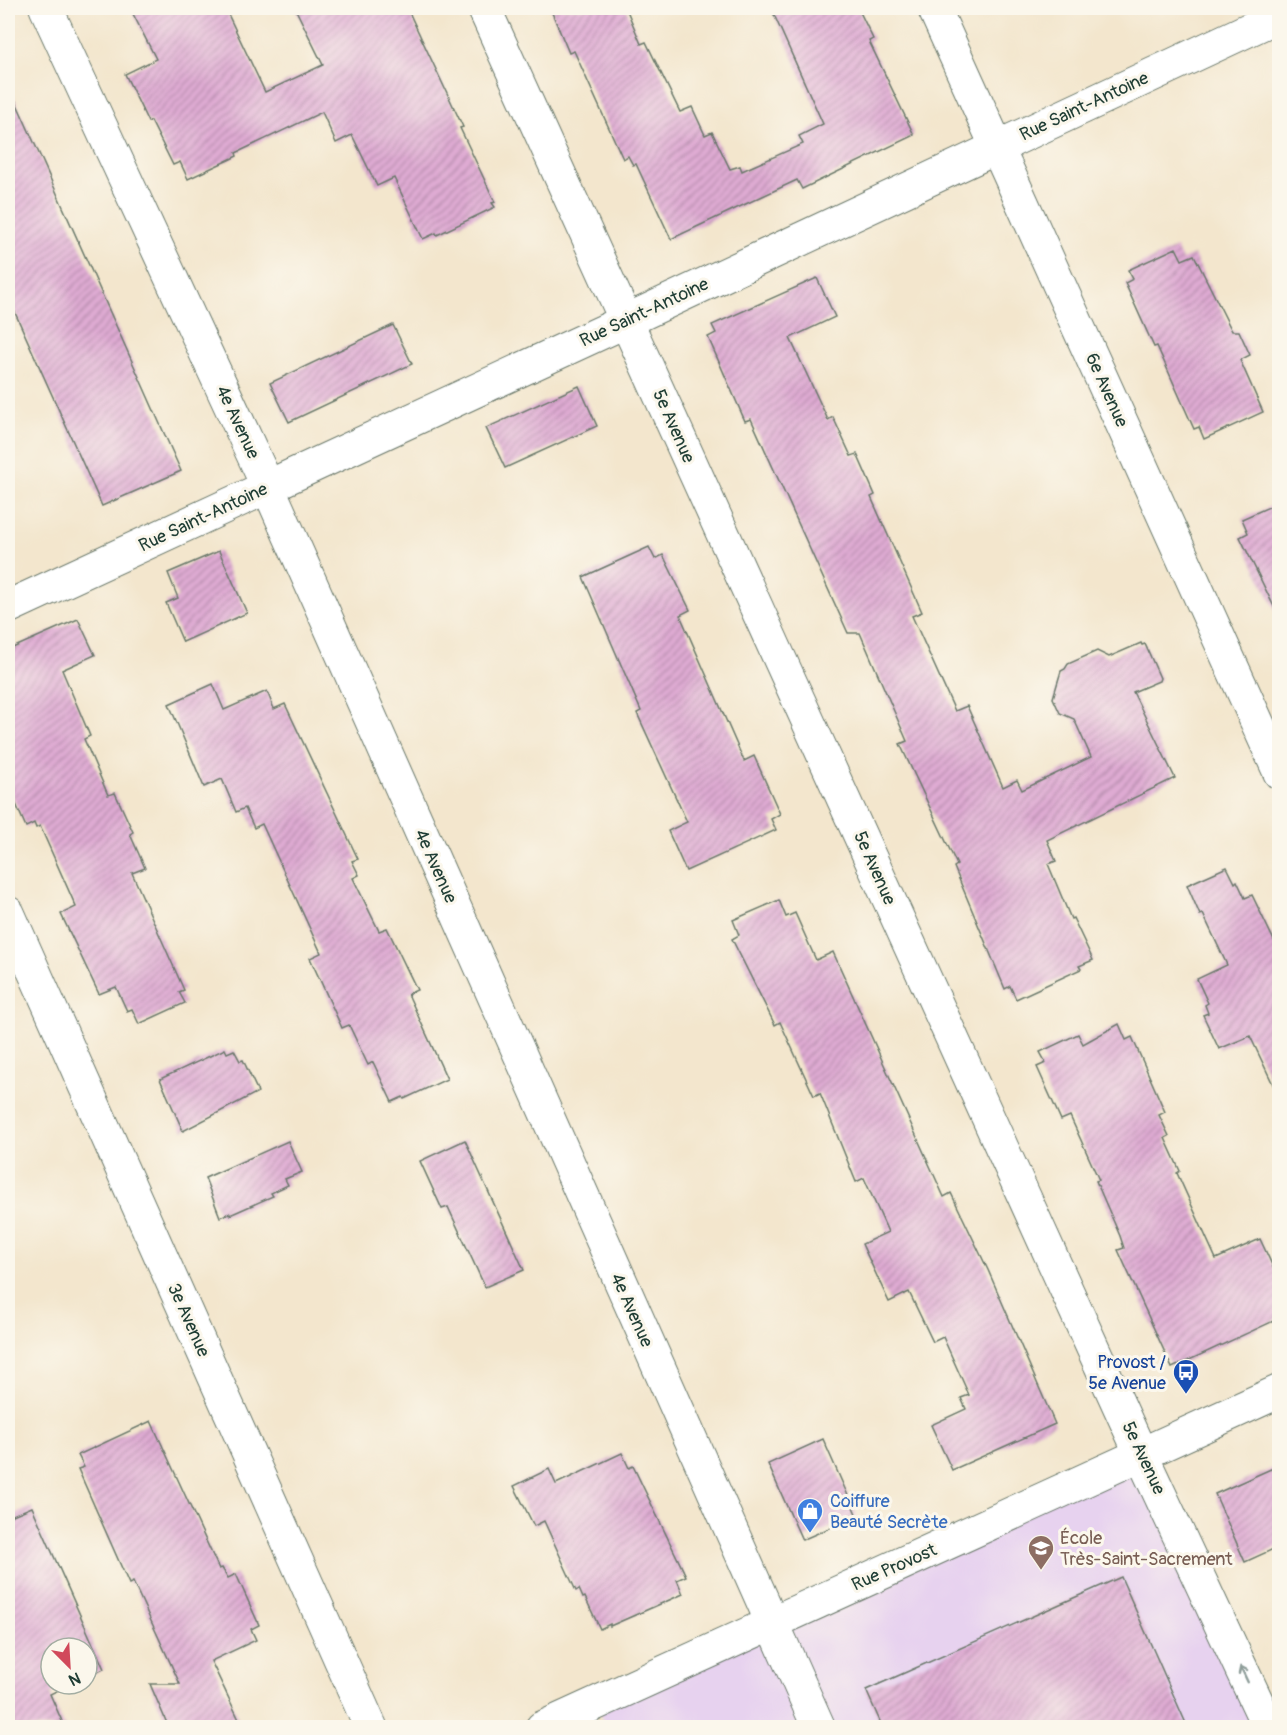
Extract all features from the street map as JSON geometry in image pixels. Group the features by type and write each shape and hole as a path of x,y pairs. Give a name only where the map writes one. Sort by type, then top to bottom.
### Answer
{"street":[{"name":"4e Avenue","path":"46,8 268,487 819,1728"},
{"name":"5e Avenue","path":"484,8 1269,1728"},
{"name":"6e Avenue","path":"934,8 1280,773"},
{"name":"Rue Saint-Antoine","path":"8,607 1280,15"},
{"name":"3e Avenue","path":"8,913 371,1728"},
{"name":"Rue Provost","path":"542,1728 1280,1391"}],"shaded area":[{"name":"École Très-Saint-Sacrement","path":"1141,1454 1269,1727 606,1728 595,1703"}],"building":[{"path":"130,8 225,8 265,92 323,65 295,8 407,8 463,127 460,128 495,202 492,203 495,207 437,235 436,233 423,239 394,178 377,186 352,135 336,143 322,112 188,179 180,162 173,165 151,121 148,122 125,74 156,59"},
{"path":"550,8 626,8 641,44 646,42 680,112 692,107 705,135 712,132 730,169 740,166 742,171 803,144 799,136 823,124 771,8 858,8 873,39 869,41 914,135 802,189 797,180 671,239 636,164 633,165 628,156 623,159 574,51 569,53"},
{"path":"8,84 181,471 102,506 8,297"},
{"path":"1176,248 1182,260 1194,255 1232,331 1239,331 1250,355 1240,360 1263,412 1204,439 1199,427 1194,429 1157,346 1154,347 1125,283 1133,279 1128,270"},
{"path":"817,278 835,317 790,338 828,420 833,417 851,456 857,454 875,495 871,497 922,612 912,616 955,711 967,706 1003,787 1017,780 1022,790 1091,757 1074,719 1060,713 1053,698 1061,671 1068,664 1097,651 1109,657 1141,643 1145,644 1160,678 1159,681 1133,692 1175,778 1047,840 1056,861 1048,864 1071,919 1073,918 1093,960 1079,966 1081,969 1016,999 1010,986 1005,989 954,867 957,865 900,744 907,741 860,633 848,633 751,419 745,421 708,337 716,333 712,325"},
{"path":"393,325 412,364 289,422 270,383"},
{"path":"579,386 597,426 505,468 486,428"},
{"path":"1280,502 1280,619 1240,537 1248,533 1242,519"},
{"path":"649,547 655,559 663,555 690,610 680,615 744,761 754,756 780,814 771,819 776,830 686,871 668,831 687,822 637,713 641,711 583,577"},
{"path":"219,551 247,613 183,642 166,603 178,598 168,573"},
{"path":"78,619 95,655 62,670 90,736 84,739 108,795 115,793 133,832 130,834 145,868 132,873 184,990 179,992 185,1003 139,1024 132,1009 127,1011 116,987 99,994 61,914 76,907 40,826 36,828 34,823 26,827 8,786 8,650"},
{"path":"213,684 224,710 267,691 274,709 285,704 358,859 352,861 359,875 353,878 379,931 387,928 417,990 408,994 447,1079 404,1099 403,1097 392,1102 373,1062 368,1065 349,1025 342,1028 310,958 321,953 262,824 254,828 245,808 236,812 222,779 204,787 169,704"},
{"path":"1227,867 1245,898 1252,895 1280,953 1280,1099 1250,1036 1219,1049 1203,1015 1208,1013 1205,1005 1208,1003 1197,979 1227,965 1187,885"},
{"path":"779,900 786,917 795,913 816,960 833,952 944,1197 951,1193 988,1270 1055,1424 952,1470 931,1425 966,1409 961,1398 969,1395 943,1337 933,1342 909,1292 889,1302 862,1244 888,1232 864,1178 856,1182 820,1093 814,1096 780,1022 775,1025 732,939 739,935 733,920"},
{"path":"1119,1024 1126,1040 1132,1037 1165,1112 1159,1115 1169,1136 1165,1138 1180,1171 1177,1173 1216,1259 1260,1239 1280,1282 1280,1318 1172,1368 1118,1250 1124,1248 1096,1181 1099,1180 1070,1116 1061,1120 1037,1067 1046,1063 1040,1052 1078,1034 1083,1044"},
{"path":"225,1049 227,1053 234,1050 240,1061 243,1060 258,1092 183,1131 160,1079"},
{"path":"465,1140 524,1270 485,1287 448,1207 442,1209 420,1161"},
{"path":"288,1141 302,1172 285,1179 288,1185 271,1193 273,1196 230,1215 229,1213 220,1217 205,1178"},
{"path":"151,1421 219,1569 222,1568 228,1578 236,1574 259,1625 251,1629 256,1640 211,1661 243,1728 169,1728 150,1684 180,1684 133,1582 129,1584 78,1469 84,1467 78,1455"},
{"path":"823,1439 857,1516 802,1540 768,1464"},
{"path":"622,1453 629,1468 633,1466 686,1576 677,1580 683,1594 600,1629 585,1597 583,1598 579,1589 576,1591 544,1521 534,1526 514,1486 549,1469 556,1484"},
{"path":"1280,1465 1280,1546 1245,1562 1215,1494"},
{"path":"32,1507 89,1636 39,1636 39,1696 51,1696 65,1728 8,1728 8,1517"},
{"path":"1121,1577 1188,1728 883,1728 866,1690"},
{"path":"99,1658 104,1669 99,1671"}],"place":[{"name":"Provost / 5e Avenue","path":"1186,1395"},
{"name":"Coiffure Beauté Secrète","path":"810,1534"},
{"name":"École Très-Saint-Sacrement","path":"1041,1571"}]}
